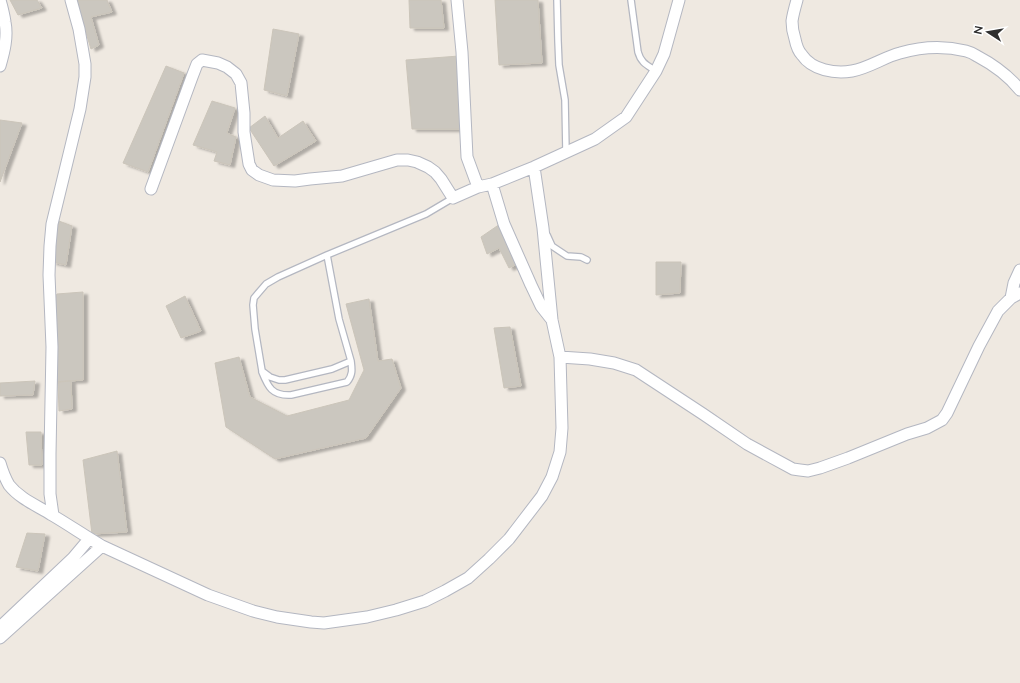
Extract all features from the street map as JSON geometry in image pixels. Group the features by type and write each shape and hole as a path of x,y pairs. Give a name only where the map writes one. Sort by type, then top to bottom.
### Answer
{"street":[{"path":"0,0 6,22 6,37 0,66"},
{"path":"53,515 50,494 52,346 49,275 50,246 52,224 80,109 85,77 83,51 79,29 71,0"},
{"path":"457,0 462,52 467,157 478,187"},
{"path":"151,189 197,64 202,60 218,63 227,67 236,74 241,83 244,132 249,164 252,170 259,175 273,180 295,181 342,176 397,160 408,160 435,172 453,198 478,187 492,184 534,167 595,139 626,117 656,71 664,54 679,0"},
{"path":"797,0 792,20 792,31 802,56 819,68 827,71 852,71 899,53 922,48 951,49 968,51 990,63 1009,78 1020,90"},
{"path":"0,463 10,486 18,494 89,539 208,595 253,611 294,620 324,623 367,617 396,610 425,601 445,591 468,578 509,539 542,496 552,477 560,452 562,428 560,357 552,320 543,228 534,167"},
{"path":"492,184 504,224 541,306 552,320"},
{"path":"560,357 590,358 614,363 636,370 746,444 793,468 808,471 848,458 907,434 927,428 942,420 947,413 979,346 998,312 1016,296 1014,283 1020,270"},
{"path":"0,627 73,558 89,539"},
{"path":"0,638 102,546"}],"lane":[{"path":"557,0 559,65 565,100 566,152"},
{"path":"631,0 639,58 656,71"},
{"path":"327,256 340,319 351,361 352,373 347,382 291,395 278,393 266,384 262,371 255,329 253,305 254,298 266,284 278,277 327,256 426,214 453,198"},
{"path":"543,228 552,246 567,256 581,257 587,260"},
{"path":"262,371 270,377 285,380 332,369 351,361"}],"building":[{"path":"10,0 37,0 42,8 18,15"},
{"path":"76,0 107,0 112,12 91,17 99,45 91,49"},
{"path":"409,0 441,0 444,28 410,28"},
{"path":"495,0 538,0 542,63 499,65"},
{"path":"273,29 299,34 287,96 264,90"},
{"path":"459,56 461,129 412,129 406,60"},
{"path":"166,66 184,73 148,172 123,163"},
{"path":"212,101 235,108 227,133 236,137 230,165 214,161 217,152 193,145"},
{"path":"265,116 278,138 303,121 316,141 274,166 249,128"},
{"path":"0,120 22,123 0,182"},
{"path":"59,221 72,226 66,265 52,262"},
{"path":"500,224 517,264 509,268 499,248 487,254 481,237"},
{"path":"656,262 681,262 680,293 656,295"},
{"path":"83,292 83,380 54,382 53,301 57,294"},
{"path":"185,296 201,331 181,338 166,306"},
{"path":"369,299 378,361 392,359 401,388 366,438 275,459 226,427 215,363 239,357 250,397 287,416 349,400 364,370 346,304"},
{"path":"510,327 521,386 504,388 494,328"},
{"path":"35,381 33,395 0,396 0,383"},
{"path":"71,381 72,409 59,411 58,382"},
{"path":"26,432 41,432 42,465 29,465"},
{"path":"117,451 127,532 92,534 83,460"},
{"path":"27,533 45,534 38,571 16,567"}]}
